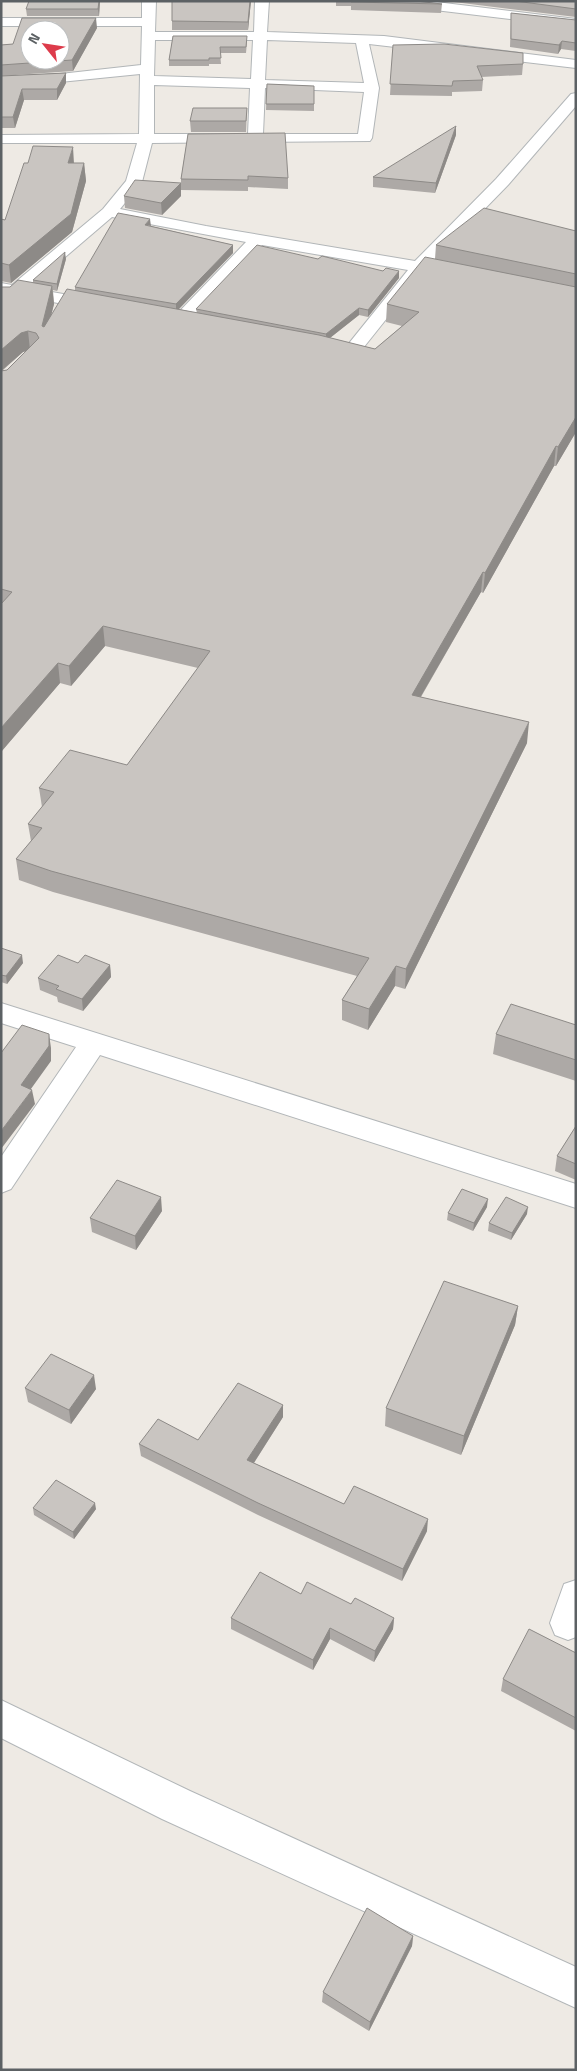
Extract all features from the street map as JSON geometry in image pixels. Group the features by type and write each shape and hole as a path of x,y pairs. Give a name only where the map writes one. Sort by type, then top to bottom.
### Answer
{"street":[{"path":"1,303 9,290 109,212 134,182 146,137 149,1"},
{"path":"255,138 262,1"},
{"path":"393,1 576,23"},
{"path":"1,22 408,42 576,64"},
{"path":"1,138 365,138 372,88 362,40"},
{"path":"1,81 147,75 258,84 372,88"},
{"path":"303,344 350,353 419,267 502,182 576,97"},
{"path":"109,212 447,273"},
{"path":"181,320 258,239"},
{"path":"9,290 113,308"},
{"path":"162,317 200,324"},
{"path":"1,1013 576,1196"},
{"path":"1,1181 94,1042"},
{"path":"1,1718 176,1805 576,1988"}],"building":[{"path":"29,1 99,1 98,9 26,9"},
{"path":"172,1 250,1 248,22 172,21"},
{"path":"416,1 442,4 351,2"},
{"path":"515,1 576,1 576,9"},
{"path":"511,13 576,20 576,43 562,41 559,45 511,39"},
{"path":"22,18 96,18 72,60 70,60 70,20 21,20"},
{"path":"20,24 20,64 1,65 1,45 13,44"},
{"path":"173,36 247,36 246,47 220,47 221,58 209,58 209,60 169,60"},
{"path":"444,44 523,53 523,64 477,66 483,80 453,81 452,86 390,84 393,45"},
{"path":"66,73 57,89 22,89 13,117 1,117 1,76"},
{"path":"267,84 314,86 314,104 266,104"},
{"path":"193,108 247,108 246,121 190,121"},
{"path":"456,126 436,183 373,177"},
{"path":"285,133 288,178 248,176 248,180 181,179 188,134"},
{"path":"33,146 73,147 68,163 84,163 71,214 9,265 1,263 1,219 5,220 24,163 28,163"},
{"path":"135,180 181,183 161,203 124,196"},
{"path":"484,208 576,231 576,274 436,245"},
{"path":"118,213 150,219 145,225 233,245 176,304 75,287"},
{"path":"257,245 318,259 322,256 383,271 386,268 399,271 368,310 359,308 326,334 196,309"},
{"path":"65,252 57,284 33,280"},
{"path":"425,257 576,287 576,417 558,447 556,446 485,573 483,572 412,695 529,722 406,969 396,966 369,1009 342,1000 369,958 51,871 16,859 42,828 28,824 54,792 39,788 70,750 127,765 210,651 103,626 69,666 58,663 1,728 1,604 12,592 1,589 1,371 7,370 39,338 36,333 28,331 21,333 1,350 1,287 10,287 18,280 52,286 42,326 44,327 67,289 319,335 375,349 419,312 387,304"},
{"path":"1,948 22,955 6,976 1,975"},
{"path":"58,955 78,963 85,955 110,965 82,999 56,989 59,986 38,978"},
{"path":"511,1004 576,1025 576,1060 496,1034"},
{"path":"22,1025 49,1034 49,1046 21,1085 32,1090 1,1131 1,1053"},
{"path":"576,1126 576,1164 557,1156"},
{"path":"117,1180 161,1197 135,1236 90,1218"},
{"path":"462,1189 488,1199 474,1223 448,1213"},
{"path":"506,1197 528,1207 512,1233 489,1223"},
{"path":"444,1281 518,1306 464,1436 386,1408"},
{"path":"51,1354 94,1375 69,1410 25,1388"},
{"path":"238,1383 283,1405 247,1460 344,1504 354,1486 428,1519 403,1569 258,1503 139,1444 158,1419 198,1440"},
{"path":"56,1480 95,1503 73,1532 33,1508"},
{"path":"260,1572 301,1594 307,1582 351,1604 355,1598 394,1618 375,1651 330,1628 313,1660 231,1618"},
{"path":"529,1629 576,1653 576,1718 503,1679"},
{"path":"367,1908 413,1936 370,2022 323,1992"}]}
